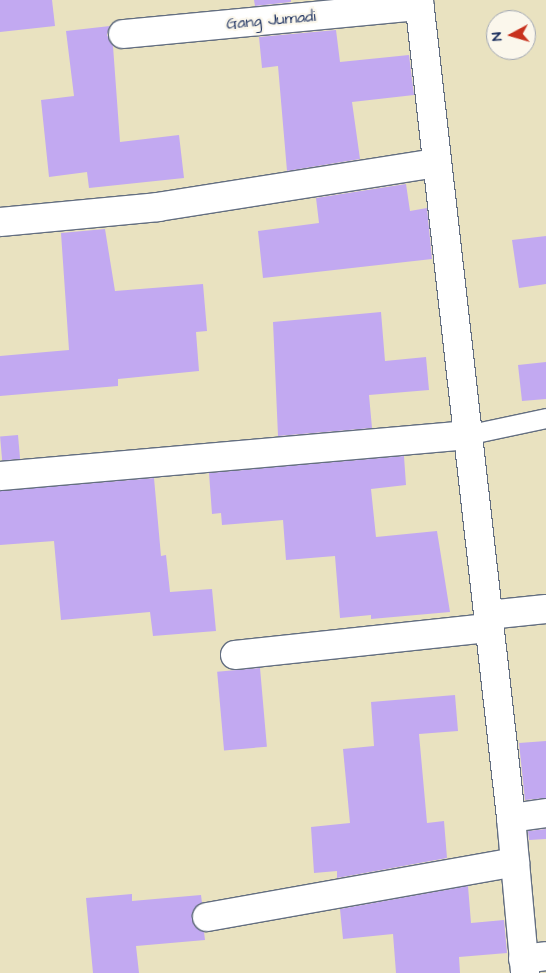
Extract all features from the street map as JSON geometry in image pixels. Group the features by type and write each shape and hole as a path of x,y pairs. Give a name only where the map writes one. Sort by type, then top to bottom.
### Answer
{"street":[{"name":"Gang Jumadi","path":"122,34 419,3"},
{"path":"419,3 515,862 531,962"},
{"path":"0,222 158,207 436,163"},
{"path":"0,476 466,435"},
{"path":"235,655 488,622 546,609"},
{"path":"511,818 546,814"},
{"path":"207,917 515,862"}],"lane":[{"path":"466,435 546,418"}],"building":[{"path":"0,0 52,0 55,26 0,32"},
{"path":"254,0 291,0 291,2 255,6"},
{"path":"110,26 107,35 113,46 120,142 179,135 184,178 89,188 87,172 49,177 41,100 74,96 66,31"},
{"path":"336,30 340,62 409,55 414,95 352,102 360,159 287,171 278,66 262,68 259,37"},
{"path":"406,184 410,211 427,208 432,259 263,278 258,231 319,223 316,198"},
{"path":"105,229 115,291 203,284 207,331 196,332 199,371 118,379 118,386 0,396 0,356 69,350 61,233"},
{"path":"546,236 546,284 519,288 512,240"},
{"path":"381,312 385,361 426,357 429,390 369,395 372,428 278,436 273,322"},
{"path":"546,362 546,399 522,401 518,365"},
{"path":"18,435 20,459 2,460 0,437"},
{"path":"404,456 406,485 371,489 376,537 437,531 450,612 371,619 371,615 340,618 335,556 286,560 283,520 222,525 221,513 212,514 209,473"},
{"path":"154,478 161,556 166,555 170,592 212,589 216,631 153,636 150,612 61,620 54,541 0,545 0,491"},
{"path":"260,668 267,747 224,750 217,672"},
{"path":"455,695 458,731 419,734 427,823 444,821 447,858 337,878 337,871 314,873 311,827 350,823 343,749 374,746 371,702"},
{"path":"546,741 546,798 525,800 519,743"},
{"path":"546,829 546,839 529,840 528,831"},
{"path":"468,886 471,923 504,920 507,953 459,957 460,973 396,973 393,934 343,939 340,909"},
{"path":"132,894 132,901 201,895 202,903 193,911 192,919 195,927 204,932 205,940 136,946 139,973 93,973 86,898"}]}
